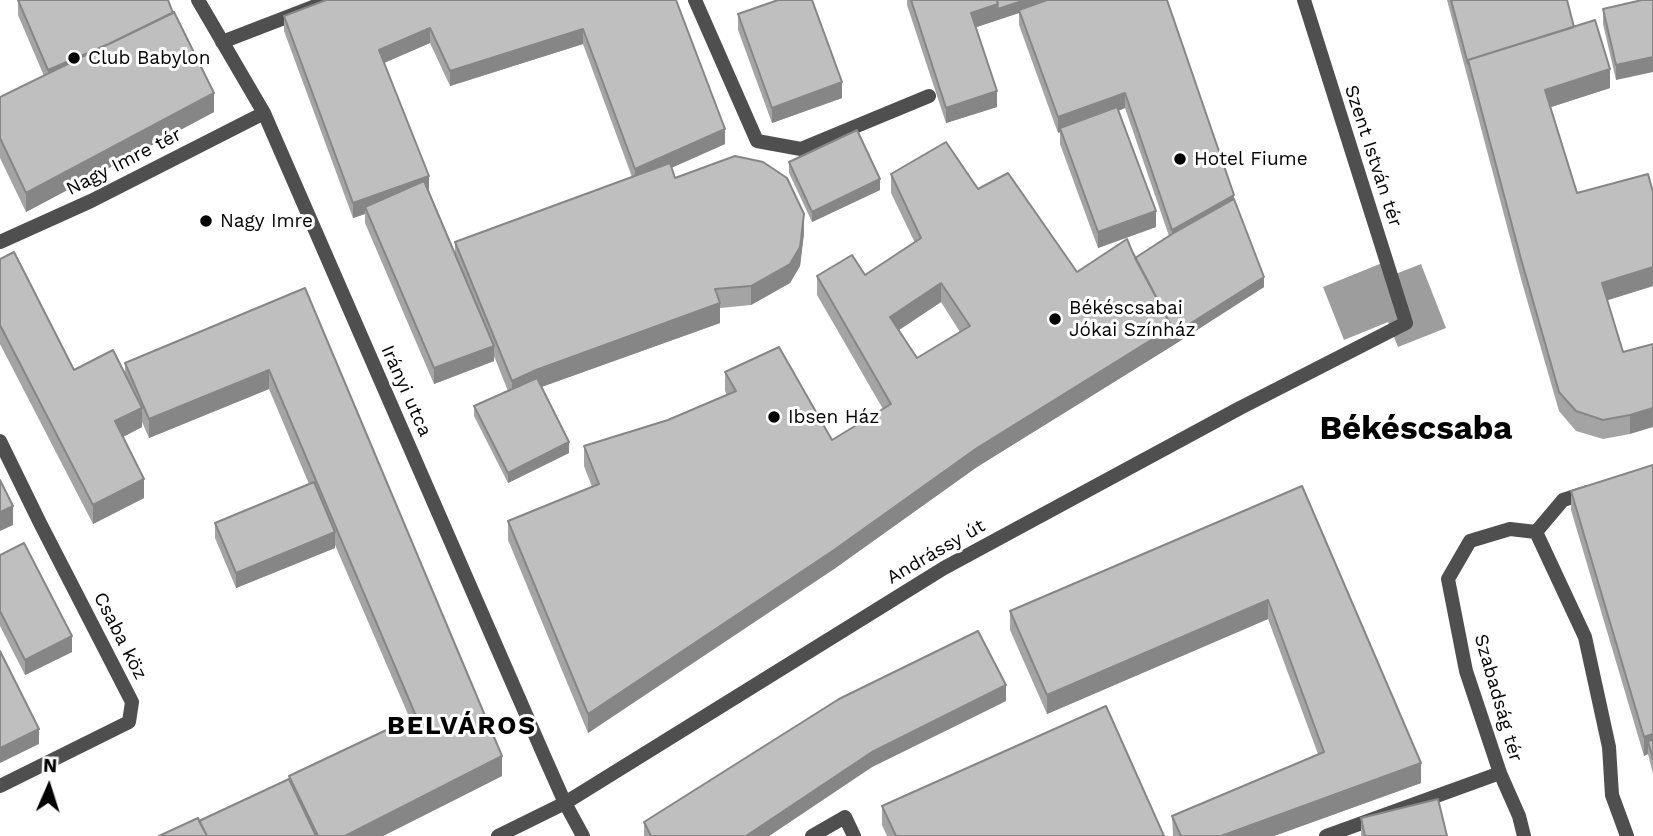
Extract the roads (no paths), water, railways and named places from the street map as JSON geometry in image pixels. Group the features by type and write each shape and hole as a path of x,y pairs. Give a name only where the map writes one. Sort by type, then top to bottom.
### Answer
{"street":[{"name":"Irányi utca","path":"198,0 264,113 565,803 583,836"},
{"path":"222,42 331,0"},
{"path":"695,0 757,141 801,149 929,96"},
{"name":"Szent István tér","path":"1304,0 1406,323"},
{"name":"Nagy Imre tér","path":"0,242 91,201 264,113"},
{"name":"Andrássy út","path":"498,836 565,803 944,568 1240,408 1406,323"},
{"name":"Csaba köz","path":"0,441 132,702 129,722 0,786"},
{"path":"1601,488 1563,500 1536,532 1585,637 1609,747 1612,795 1627,836"},
{"name":"Szabadság tér","path":"1524,836 1466,671 1448,579 1470,541 1510,529 1536,532"},
{"path":"1326,836 1500,773"},
{"path":"813,836 845,817 854,836"}],"place":[{"name":"Club Babylon","path":"74,58"},
{"name":"Hotel Fiume","path":"1180,159"},
{"name":"Nagy Imre","path":"206,221"},
{"name":"Békéscsabai Jókai Színház","path":"1055,319"},
{"name":"Ibsen Ház","path":"774,417"}],"district":[{"name":"Békéscsaba","path":"1416,429"},
{"name":"BELVÁROS","path":"462,726"}]}
